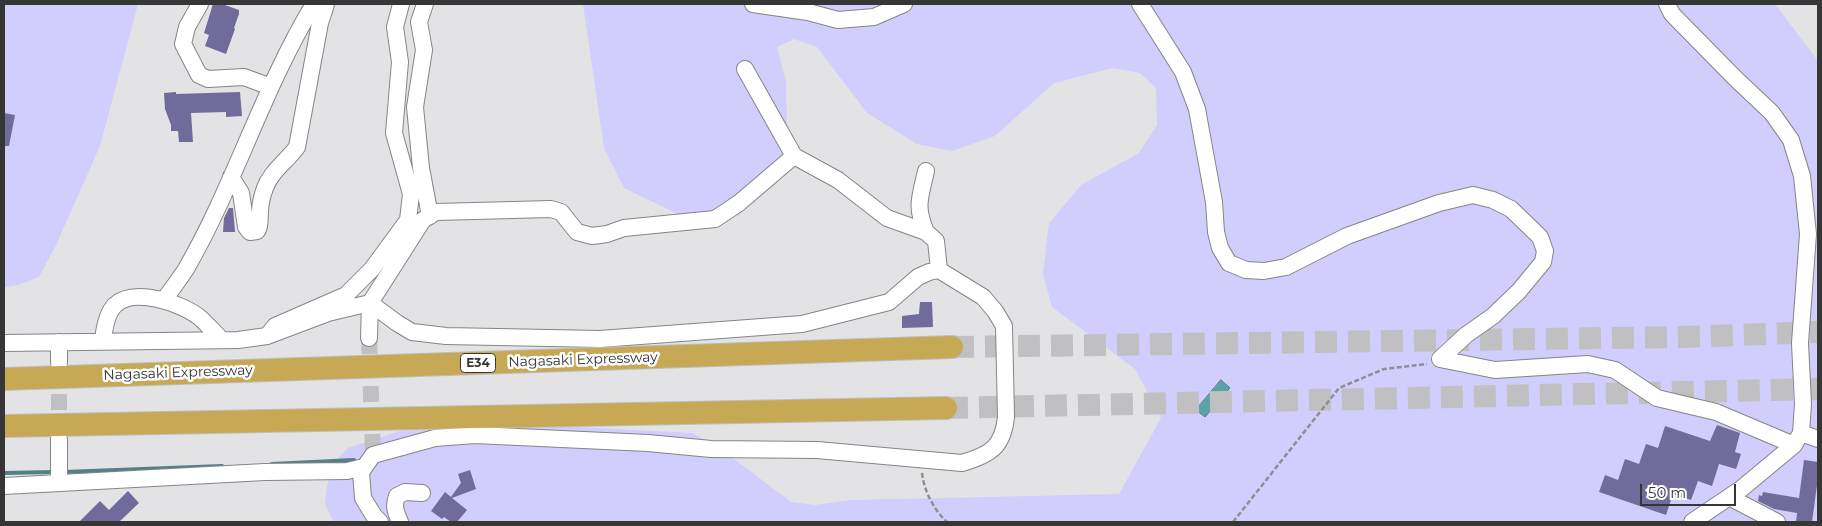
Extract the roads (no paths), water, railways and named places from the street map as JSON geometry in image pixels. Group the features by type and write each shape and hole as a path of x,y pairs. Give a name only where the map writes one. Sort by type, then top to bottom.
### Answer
{"highway":[{"name":"Nagasaki Expressway","path":"4,379 952,347"},
{"path":"4,426 946,408"}],"street":[{"path":"200,4 187,28 182,44 200,75 208,79 244,77 271,87"},
{"path":"164,300 185,271 231,177 296,34 314,4 325,8 318,32 297,147 272,175 266,186 262,198 260,227 257,231 250,232 246,227 241,193 231,177"},
{"path":"267,336 275,326 346,295 372,269 408,220 411,194 394,133 400,62 395,27 400,4"},
{"path":"425,4 419,22 424,50 415,107 421,168 430,216"},
{"path":"753,4 808,12 838,20 874,16 904,4"},
{"path":"1140,4 1183,72 1198,109 1214,202 1216,232 1220,248 1229,263 1246,270 1264,271 1286,267 1347,236 1439,203 1473,195 1493,200 1511,209 1540,237 1545,251 1543,262 1519,291 1493,316 1466,335 1440,359 1495,370 1588,364 1615,370 1657,398 1716,412 1797,439 1818,439"},
{"path":"1667,4 1672,14 1735,78 1772,112 1791,140 1802,176 1808,234 1800,343 1804,404 1797,439 1724,500 1692,522"},
{"path":"745,69 794,156 838,180 887,218 926,232 936,241 939,270"},
{"path":"370,338 370,303 422,220 436,212 551,209 560,212 577,232 592,236 607,234 624,228 715,219 739,203 794,156"},
{"path":"926,171 919,214 926,232"},
{"path":"4,343 238,340 267,336 328,313 370,303 412,332 446,336 600,339 802,324 889,302 918,277 939,270 983,297 995,311 1004,326 1005,431 990,453 978,459 962,463 817,450 711,449 648,443 475,435 435,438 373,455 364,467 361,472 363,498 380,522"},
{"path":"103,341 110,311 116,304 130,297 164,300 197,316 221,339"},
{"path":"59,342 59,363"},
{"path":"59,439 59,482"},
{"path":"4,486 265,472 346,472 364,467"},
{"path":"400,522 394,503 397,496 405,492 422,493"},
{"path":"1715,522 1724,500"},
{"path":"1724,500 1777,522"}],"water":[{"path":"1221,380 1230,388 1205,417 1196,410"}],"waterway":[{"path":"272,464 354,460"},
{"path":"64,472 222,466"},
{"path":"4,473 55,472"}],"tunnel":[{"path":"952,347 1683,337 1818,332"},
{"path":"369,338 373,455"},
{"path":"59,366 59,434"},
{"path":"946,408 1818,389"}]}
